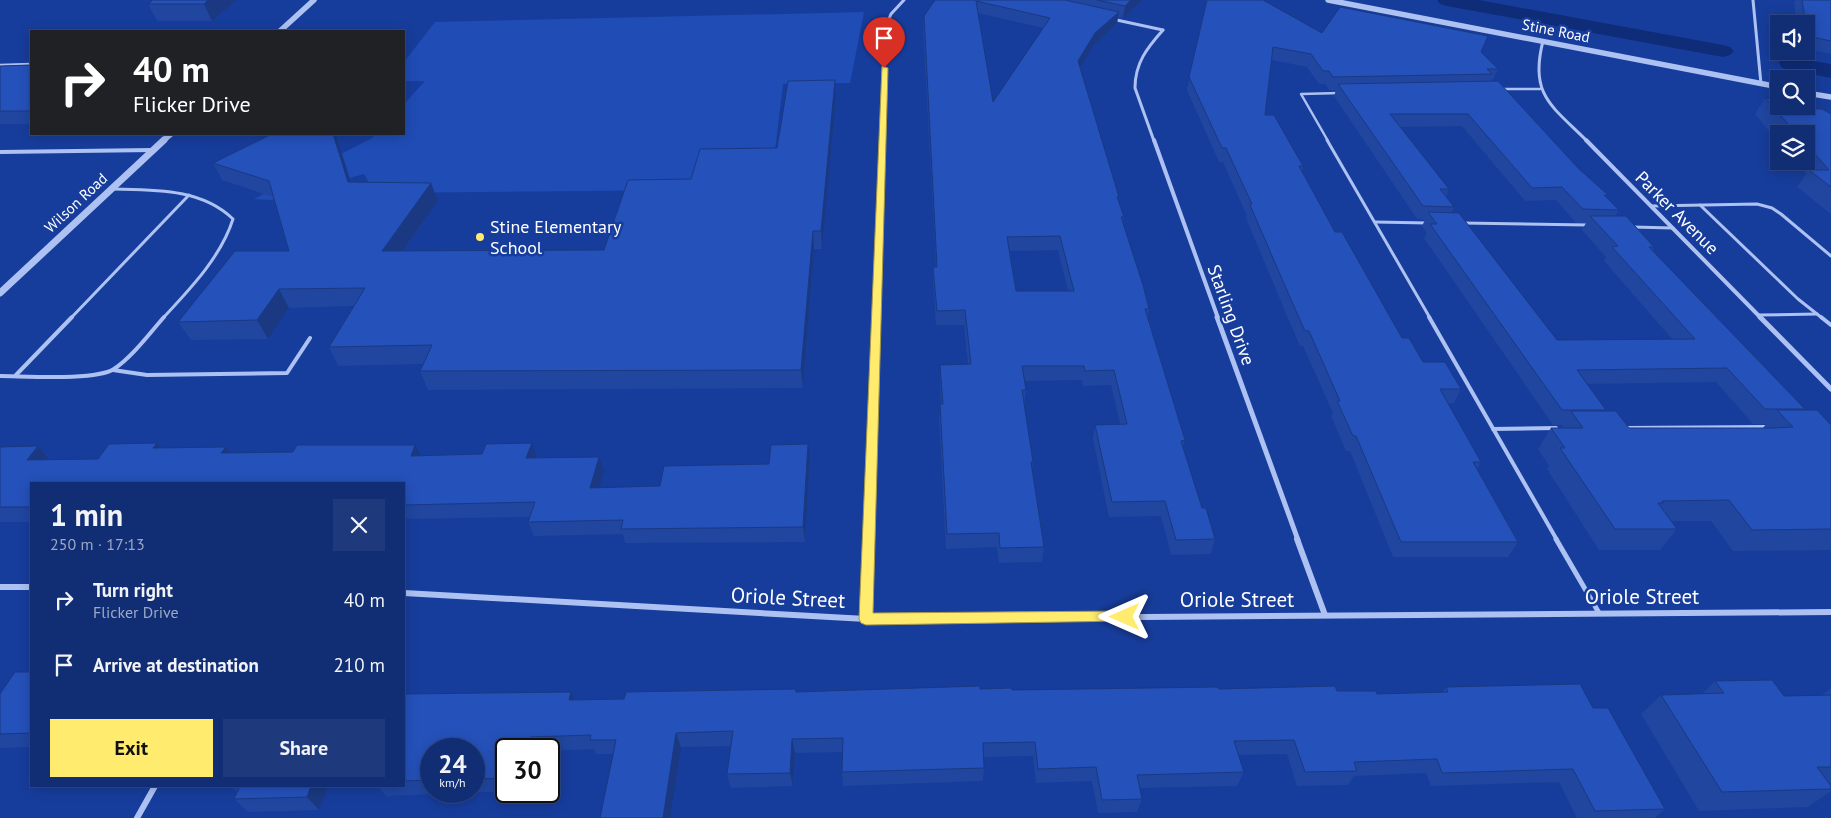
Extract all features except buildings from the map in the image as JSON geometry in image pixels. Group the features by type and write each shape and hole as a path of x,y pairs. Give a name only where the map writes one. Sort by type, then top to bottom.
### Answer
{"street":[{"path":"281,30 314,0"},
{"path":"866,619 885,28 891,14 904,0"},
{"name":"Stine Road","path":"1328,0 1770,86"},
{"path":"1753,0 1761,84"},
{"name":"Starling Drive","path":"1108,18 1163,30 1138,60 1134,74 1135,88 1325,615"},
{"path":"1540,89 1535,74 1543,42"},
{"name":"Parker Avenue","path":"1540,89 1550,104 1831,389"},
{"path":"1815,94 1831,97"},
{"name":"Wilson Road","path":"0,293 170,135"},
{"path":"0,152 153,150"},
{"path":"0,588 30,587"},
{"name":"Oriole Street","path":"405,593 866,619 1831,612"},
{"path":"137,818 154,787"}],"lane":[{"path":"0,65 30,64"},
{"path":"1493,89 1540,89"},
{"path":"1349,92 1301,94 1600,613"},
{"path":"0,376 97,375 113,370 128,358 219,252 228,237 234,219 227,211 189,195 164,190 111,189"},
{"path":"16,376 189,195"},
{"path":"1651,206 1757,204 1772,208 1831,256"},
{"path":"1700,205 1831,325"},
{"path":"1375,222 1433,223"},
{"path":"1452,223 1596,225"},
{"path":"1625,226 1673,228"},
{"path":"1759,315 1817,314"},
{"path":"113,370 147,375 287,374 310,338"},
{"path":"1622,428 1771,427"},
{"path":"1493,429 1563,428"}],"shaded area":[{"path":"864,12 850,83 783,84 775,151 687,190 375,193 364,174 271,200 254,199 375,135 405,135 405,103 425,81 405,81 405,61 435,22"}],"waterway":[{"path":"1447,0 1723,51"},
{"path":"1790,63 1831,71"}],"place":[{"name":"Stine Elementary School","path":"480,237"}],"route":[{"path":"884,68 866,619 1125,617"}]}
